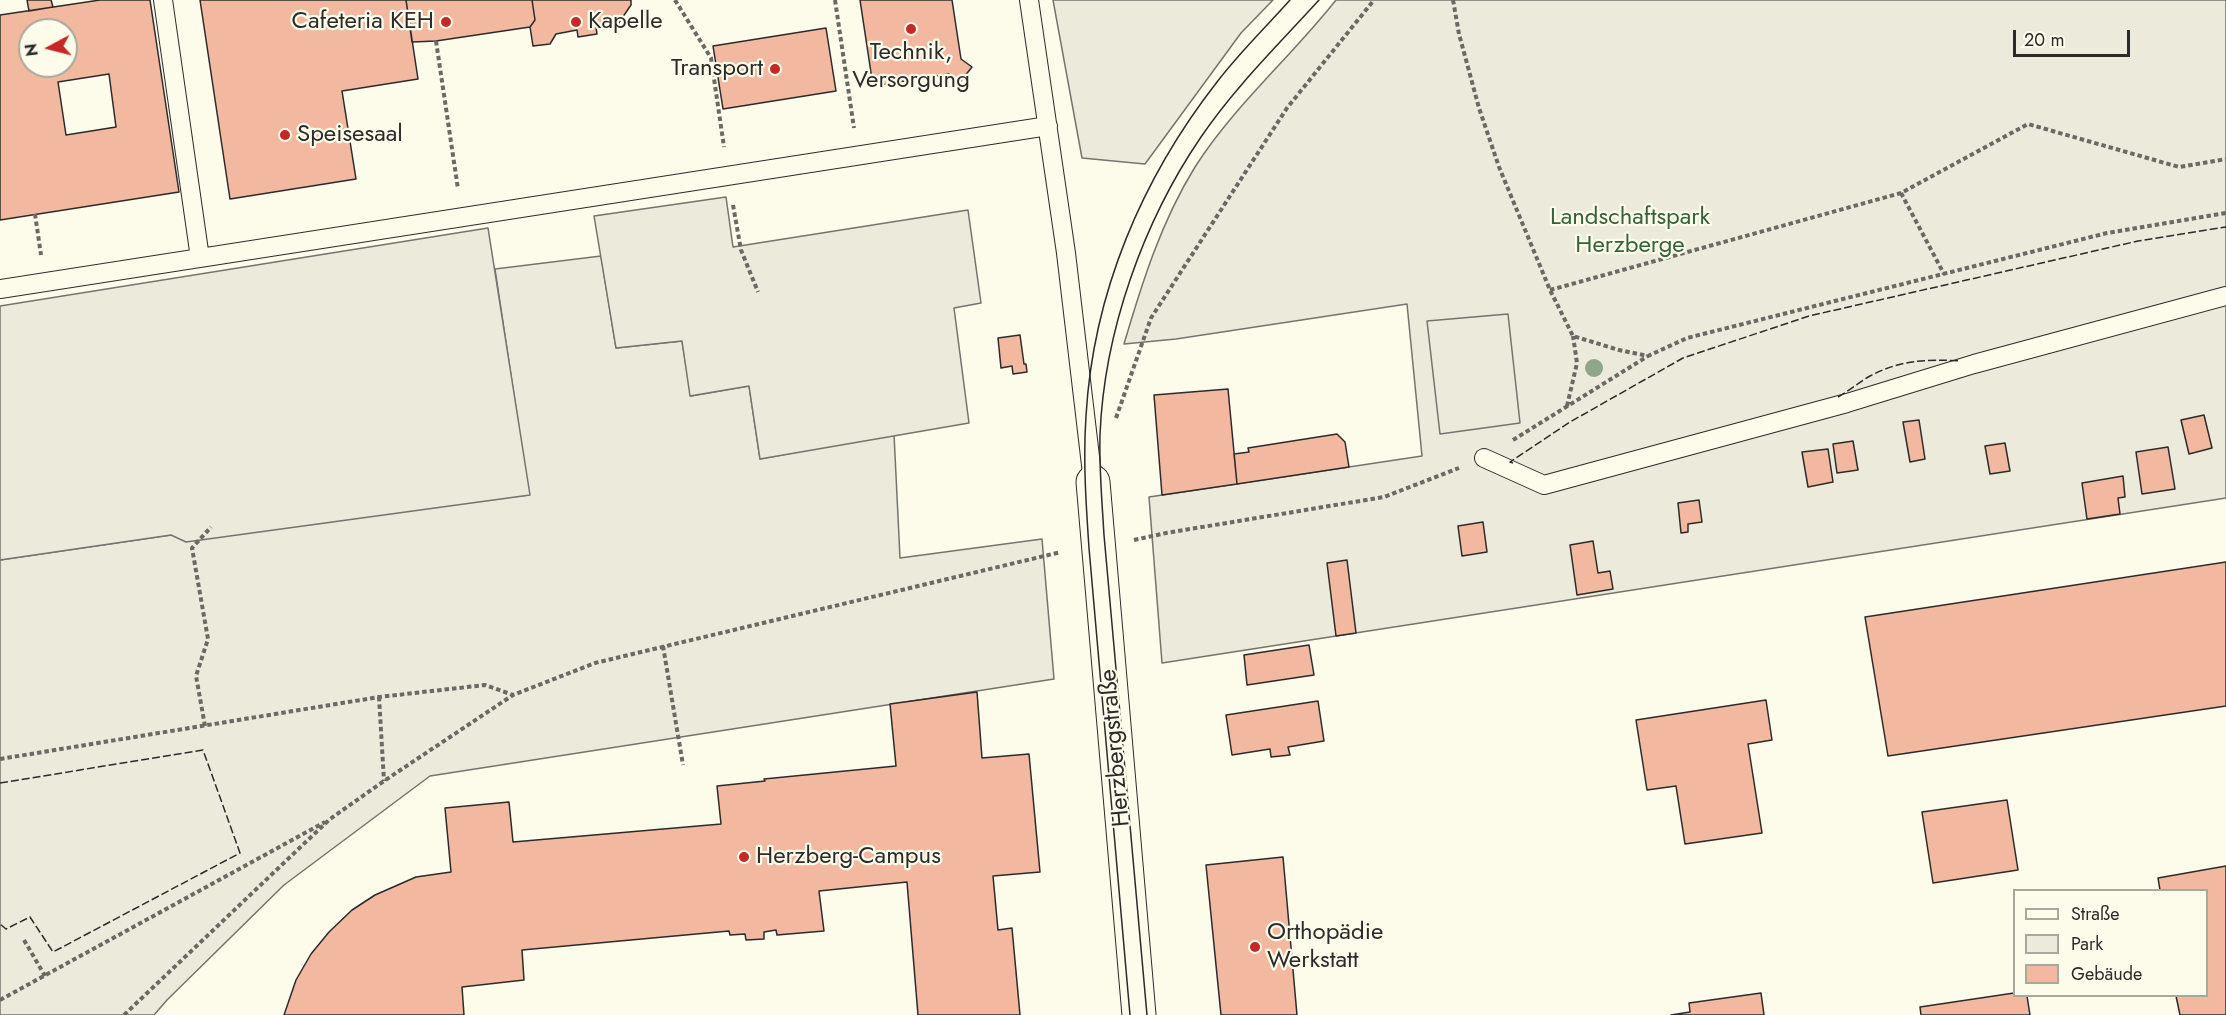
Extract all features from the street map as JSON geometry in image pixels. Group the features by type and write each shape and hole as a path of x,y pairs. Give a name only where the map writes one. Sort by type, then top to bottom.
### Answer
{"street":[{"name":"Herzbergstraße","path":"1092,482 1139,1015"}],"lane":[{"path":"163,0 200,258"},
{"path":"1029,0 1066,253 1092,482"},
{"path":"0,290 1048,126"},
{"path":"1484,458 1544,485 1847,403 1974,364 2226,296"}],"path":[{"path":"675,0 711,58"},
{"path":"835,0 858,156"},
{"path":"1113,426 1151,318 1287,108 1374,0"},
{"path":"1453,0 1459,34 1479,108 1499,167 1550,290 1573,336 1577,363 1567,406"},
{"path":"436,41 462,219"},
{"path":"1550,290 1901,193 2028,124 2179,167 2226,159"},
{"path":"1901,193 1944,274"},
{"path":"0,1000 330,819 513,695 595,663 1052,554 1384,497 1484,458 1648,356 1687,338 2107,233 2226,213"},
{"path":"35,214 45,283"},
{"path":"1573,336 1648,356"},
{"path":"205,726 196,676 208,639 192,548 212,527"},
{"path":"663,646 683,765"},
{"path":"0,759 379,697 485,685 513,695"},
{"path":"379,697 384,781"},
{"path":"124,1015 330,819"},
{"path":"24,940 45,976"}],"green space":[{"path":"1053,0 1273,0 1241,33 1145,164 1082,158"},
{"name":"Landschaftspark Herzberge","path":"1336,0 2226,0 2226,498 1162,663 1149,497 1422,456 1407,304 1176,339 1124,344 1162,231 1195,167 1227,123"},
{"path":"601,256 616,348 682,341 691,396 749,386 760,459 894,434 900,558 1042,539 1054,679 430,776 284,885 154,1015 0,1015 0,560 171,535 529,495 495,269"}],"shaded area":[{"path":"726,197 733,247 968,210 981,303 954,308 969,423 760,459 749,386 690,396 682,341 616,348 594,216"},
{"path":"488,228 530,495 186,542 171,535 0,560 0,306"},
{"path":"1508,314 1520,423 1440,434 1427,321"}],"building":[{"path":"27,0 51,0 53,7 29,11"},
{"path":"100,0 150,0 179,192 0,220 0,15","holes":["109,74 116,127 66,135 58,82"]},
{"name":"Speisesaal","path":"200,0 406,0 418,79 342,91 356,179 230,199"},
{"path":"406,0 532,0 535,20 530,27 436,41 412,42"},
{"name":"Kapelle","path":"532,0 631,0 631,5 618,24 596,27 597,34 578,37 577,30 556,34 550,44 533,46 530,27 535,20"},
{"name":"Technik, Versorgung","path":"860,0 952,0 961,59 972,67 960,82 949,74 873,86"},
{"name":"Transport","path":"826,28 836,91 723,109 713,46"},
{"path":"1020,335 1027,372 1013,374 1012,366 1001,368 998,338"},
{"path":"1228,389 1237,484 1162,495 1154,395"},
{"path":"2204,415 2212,448 2189,454 2181,420"},
{"path":"1919,420 1925,459 1910,462 1903,422"},
{"path":"1337,434 1345,442 1349,467 1237,484 1234,454 1249,452 1248,448"},
{"path":"1853,441 1858,470 1837,473 1833,444"},
{"path":"2005,443 2010,471 1990,474 1985,446"},
{"path":"2168,447 2175,489 2142,494 2136,452"},
{"path":"1828,449 1833,482 1808,487 1802,452"},
{"path":"2123,476 2125,497 2118,498 2120,514 2087,519 2082,483"},
{"path":"1699,500 1702,522 1688,524 1688,532 1681,533 1678,503"},
{"path":"1483,522 1487,552 1462,556 1458,526"},
{"path":"1593,541 1598,573 1610,571 1613,589 1577,595 1570,545"},
{"path":"1347,560 1356,633 1336,636 1327,563"},
{"path":"2226,562 2226,706 1888,756 1865,617"},
{"path":"1309,645 1314,675 1247,685 1244,655"},
{"name":"Herzberg-Campus","path":"977,692 982,758 1029,754 1040,872 993,876 998,930 1012,928 1020,1015 918,1015 907,882 819,891 824,931 777,935 776,930 764,932 764,939 746,940 745,934 730,935 729,931 522,950 524,980 462,987 464,1015 284,1015 296,980 311,954 329,932 352,910 375,895 416,877 451,872 445,808 509,802 513,842 721,824 717,786 896,766 890,704"},
{"path":"1766,700 1772,740 1748,744 1762,833 1685,844 1676,786 1647,790 1636,720"},
{"path":"1318,701 1324,741 1288,747 1290,755 1271,757 1270,749 1232,755 1226,715"},
{"path":"2007,800 2018,870 1933,883 1922,812"},
{"path":"1283,857 1297,1015 1221,1015 1206,865"},
{"path":"2226,866 2226,1015 2180,1015 2176,997 2208,997 2208,889 2160,889 2158,878"},
{"path":"1761,993 1764,1015 1671,1015 1690,1012 1689,1003"},
{"path":"2013,993 2013,997 2027,997 2030,1015 1921,1015 1920,1007"}],"tram line":[{"path":"1130,1015 1087,515 1085,432 1091,370 1099,325 1111,282 1144,197 1190,119 1225,71 1290,0"},
{"path":"1147,1015 1101,485 1100,435 1109,357 1130,279 1161,205 1180,170 1228,101 1319,0"}],"fence":[{"path":"1513,463 1510,462 1570,422 1683,358 1809,316 2138,241 2226,227"},
{"path":"1838,397 1870,376 1892,367 1936,360 1961,361"},
{"path":"0,783 203,750 240,853 53,952 30,917 6,929 0,924"}],"place":[{"name":"Cafeteria KEH","path":"446,22"},
{"name":"Kapelle","path":"576,22"},
{"name":"Technik, Versorgung","path":"911,29"},
{"name":"Transport","path":"775,69"},
{"name":"Speisesaal","path":"285,135"},
{"name":"Herzberg-Campus","path":"744,857"},
{"name":"Orthopädie Werkstatt","path":"1255,947"}]}
